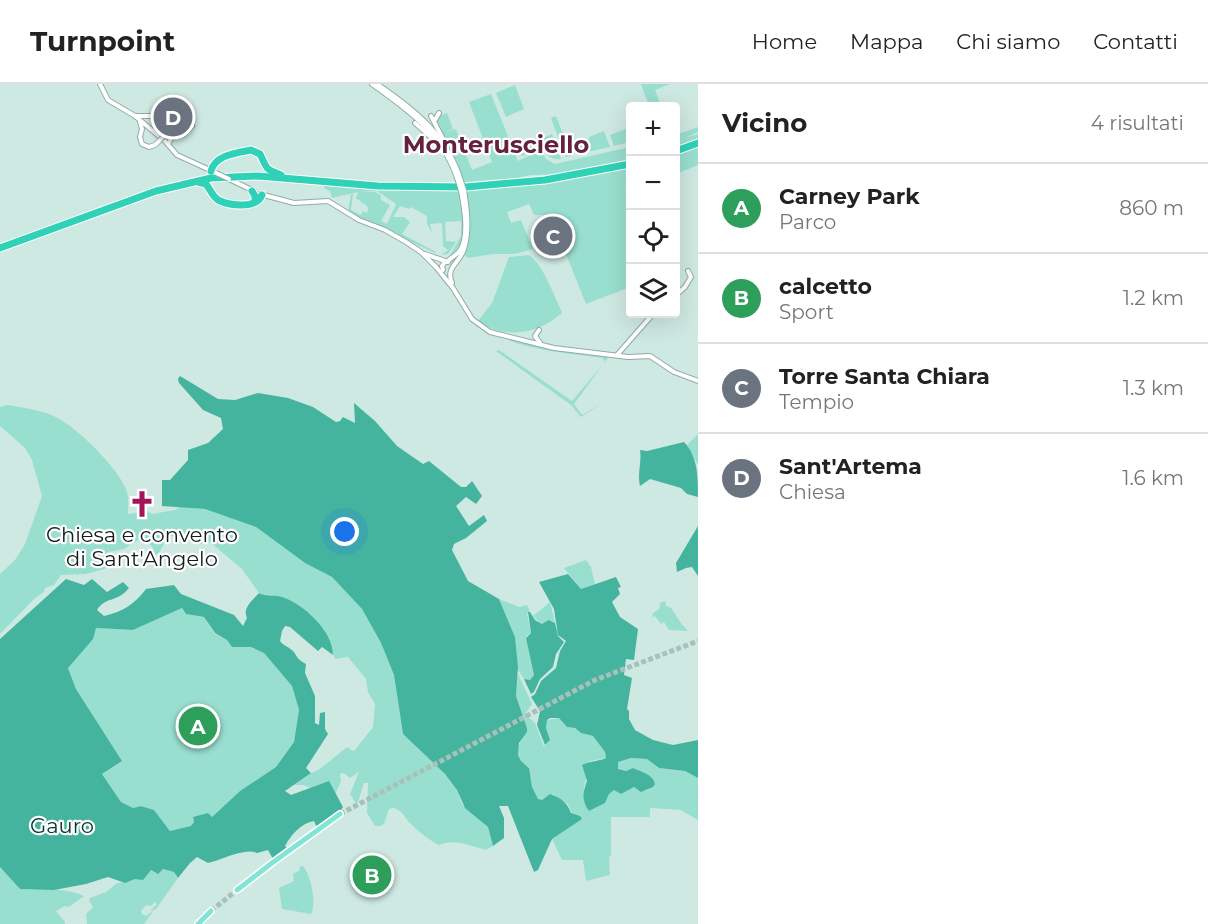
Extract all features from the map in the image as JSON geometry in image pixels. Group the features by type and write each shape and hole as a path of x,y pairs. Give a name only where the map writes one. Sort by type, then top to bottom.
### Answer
{"highway":[{"path":"680,148 698,142"},
{"path":"212,167 220,158 250,150 259,153 267,170 281,175"},
{"path":"247,173 257,170 263,162"},
{"path":"0,247 168,185 207,176 247,173 372,183 456,185 575,173 626,163"},
{"path":"0,247 141,197 192,182 258,176 378,186 466,187 561,178 626,163"},
{"path":"212,193 213,183 227,178"},
{"path":"192,182 206,184 216,198 222,201 246,205 259,200 252,191"}],"main road":[{"path":"237,890 340,814"},
{"path":"198,924 211,911"}],"street":[{"path":"100,84 108,100 137,117 168,144 179,157 212,167 252,191"},
{"path":"372,84 420,120 442,147 460,181"},
{"path":"377,84 417,112 443,141"},
{"path":"439,112 435,117 436,123 456,166 467,224 463,253 450,268 442,271"},
{"path":"137,117 158,116"},
{"path":"431,116 436,123"},
{"path":"137,117 142,127 140,135 142,144 149,147 155,145 168,131"},
{"path":"415,123 442,147"},
{"path":"168,144 172,137 184,134 192,126"},
{"path":"140,135 145,130 152,130"},
{"path":"442,271 442,266 446,261 461,249 464,217 462,190"},
{"path":"259,200 294,203 328,201 359,220 395,235 421,252 442,271 472,319 495,334 558,348 633,357 650,356 674,372 698,381"},
{"path":"421,252 446,261 450,268 450,280 471,314 481,324 498,333 558,348"},
{"path":"463,253 466,259"},
{"path":"680,291 692,277 688,271"},
{"path":"617,355 649,318"},
{"path":"539,330 535,336 540,343"}],"green space":[{"path":"641,84 670,84 655,90 660,102 648,102"},
{"path":"515,85 524,109 506,117 496,93"},
{"path":"491,94 518,161 541,150 546,159 555,164 626,148 626,159 574,172 463,182 458,165 436,120 447,113 453,129 445,132 456,129 472,170 492,162 469,102"},
{"path":"556,116 571,156 566,157 564,153 551,118"},
{"path":"698,127 698,132 685,138 698,134 698,139 680,146 680,134"},
{"path":"626,129 626,143 614,146 610,135"},
{"path":"604,131 610,147 578,154 576,147 589,141 589,137"},
{"path":"552,134 561,159 550,156 540,139"},
{"path":"537,143 540,149 522,156 519,153 519,150"},
{"path":"698,145 698,165 680,172 680,152"},
{"path":"626,167 626,289 586,304 562,244 570,240 573,227 564,227 552,216 534,215 529,204 507,212 511,223 521,220 533,249 514,254 493,254 468,258 465,256 469,226 465,189"},
{"path":"324,184 459,189 464,226 460,244 449,257 461,236 461,221 445,222 446,241 456,242 448,254 441,255 448,250 443,246 442,223 430,224 432,233 427,224 427,216 411,207 409,209 400,206 393,217 404,217 410,222 402,234 435,253 348,212 351,194 353,194 351,210 361,215 363,211 367,213 367,206 356,198 358,192 332,198 330,191 324,188","holes":["377,191 396,204 387,224 381,221 390,205 381,200 381,195 375,192 358,192"]},
{"path":"529,255 539,265 561,314 541,327 522,332 504,332 478,321 492,303 509,257"},
{"path":"504,337 558,350 610,355 606,361 603,358 523,345"},
{"path":"499,350 572,401 603,365 574,404 582,415 602,403 581,417 571,405 496,351"},
{"path":"180,376 218,399 235,400 258,393 288,398 313,407 336,422 343,417 355,423 354,403 375,421 397,446 423,464 429,461 461,487 466,487 472,481 482,496 476,504 466,497 456,506 469,526 484,515 487,521 466,538 454,544 452,550 468,581 499,599 515,637 518,667 516,696 527,728 527,732 519,743 518,755 529,768 532,787 538,799 542,800 550,794 560,799 571,813 582,819 552,839 538,870 534,872 508,806 499,806 504,818 504,838 493,846 488,827 465,808 457,790 445,774 403,734 394,675 381,643 362,609 332,577 305,563 256,527 205,509 162,506 162,480 170,480 188,460 188,450 208,443 223,429 221,418 203,410 179,383"},
{"path":"7,405 48,414 79,433 119,476 128,496 128,514 147,511 152,514 180,507 205,509 256,527 305,563 332,577 362,609 381,643 394,675 403,734 445,774 457,790 462,804 488,827 493,846 486,850 456,842 439,845 421,833 401,812 393,808 389,809 384,824 375,826 367,813 368,783 364,783 358,802 356,803 350,794 359,772 350,778 344,773 340,774 341,781 334,797 303,785 294,785 320,769 347,747 355,750 373,727 375,704 368,692 366,679 348,657 335,659 325,631 311,614 298,605 274,595 259,593 242,569 210,542 201,544 171,536 167,538 158,555 143,537 124,549 108,552 106,555 108,568 86,574 61,575 54,585 45,588 44,592 34,599 0,634 0,574 15,560 25,544 42,496 32,460 25,448 0,426 0,407"},
{"path":"698,434 698,465 687,445"},
{"path":"684,442 695,460 698,497 687,494 681,488 650,479 640,486 640,450 647,451"},
{"path":"698,526 698,576 692,567 677,572 676,563"},
{"path":"586,560 591,567 595,584 581,589 564,568"},
{"path":"568,574 581,589 616,577 621,587 618,588 620,594 612,602 620,617 638,629 634,660 626,659 624,675 632,678 627,709 629,719 635,730 653,740 673,745 698,740 698,778 685,771 659,768 647,759 631,758 618,762 618,769 626,771 633,768 646,774 654,781 653,787 641,792 634,787 621,794 614,790 609,794 605,803 589,811 584,800 587,781 582,765 606,758 605,752 593,736 567,727 559,718 547,720 546,728 550,740 545,745 537,725 540,711 531,697 535,694 541,681 556,668 560,651 566,641 558,635 554,609 539,582"},
{"name":"Gauro","path":"66,579 84,585 92,579 107,592 123,582 129,588 125,593 104,603 97,610 104,616 128,607 146,589 174,585 181,594 234,615 243,626 247,618 247,608 259,593 279,596 291,601 308,612 323,628 332,646 333,655 322,647 318,651 290,627 285,626 282,631 280,641 306,664 305,673 315,696 315,723 319,725 320,713 325,712 325,729 328,734 306,768 311,773 285,791 291,795 329,781 343,807 339,813 317,828 314,821 301,827 285,846 288,849 273,859 268,850 257,853 240,853 208,863 197,857 178,878 174,872 163,869 158,874 151,870 143,880 135,879 125,883 108,877 54,890 20,889 0,867 0,639","holes":["182,608 186,614 204,617 215,633 227,640 232,647 251,647 264,653 292,686 299,710 294,742 276,767 240,791 212,817 208,813 193,817 194,822 191,826 170,831 154,810 141,806 133,808 121,802 102,774 122,761 76,689 68,668 93,639 96,628 133,630"]},
{"path":"499,599 519,607 527,605 530,612 527,614 531,633 526,636 534,675 530,680 524,679 518,670 515,637"},
{"path":"665,601 666,606 671,608 688,631 669,630 664,622 661,624 655,616 652,618 653,613 659,609 660,603"},
{"path":"550,602 555,623 551,620 542,624 533,616"},
{"path":"182,608 186,614 204,617 214,633 227,640 232,647 251,647 264,653 292,686 299,710 294,742 276,767 240,791 212,817 193,817 192,826 170,831 154,810 141,806 133,808 121,802 102,774 122,761 76,689 68,668 96,628 133,630"},
{"path":"528,612 542,624 549,620 555,623 558,636 564,642 556,654 553,667 540,679 531,694 524,679 530,680 534,675 526,638 531,633"},
{"path":"518,674 532,704 525,714 535,723 544,747 550,740 546,728 547,720 559,718 567,727 593,736 605,752 606,758 590,761 584,788 589,811 605,803 614,789 621,794 634,787 645,791 649,789 633,768 626,771 618,769 618,762 631,758 647,759 659,768 685,771 698,778 698,820 681,810 650,808 650,817 611,817 610,875 586,881 583,860 562,860 552,839 580,816 572,814 568,804 553,794 538,800 532,787 528,766 519,758 518,749 527,728 516,696"},
{"path":"379,864 381,883 365,885 362,866"},
{"path":"303,866 312,890 313,910 311,914 282,909 279,888 294,881 293,874"},
{"path":"0,867 20,889 61,890 84,896 69,907 65,906 56,911 65,924 0,924"},
{"path":"163,869 174,872 178,878 156,909 150,911 157,904 155,902 151,906 146,905 141,911 146,916 154,910 144,924 87,924 86,914 93,907 90,898 106,892 117,883 127,882 151,870 156,873"}],"tunnel":[{"path":"340,814 595,680 698,641"},
{"path":"211,911 237,890"}],"place":[{"name":"Sant'Artema","path":"173,117"},
{"name":"Torre Santa Chiara","path":"553,236"},
{"name":"Chiesa e convento di Sant'Angelo","path":"142,504"},
{"name":"Carney Park","path":"198,726"},
{"name":"calcetto","path":"372,875"}],"district":[{"name":"Monterusciello","path":"496,144"}]}
